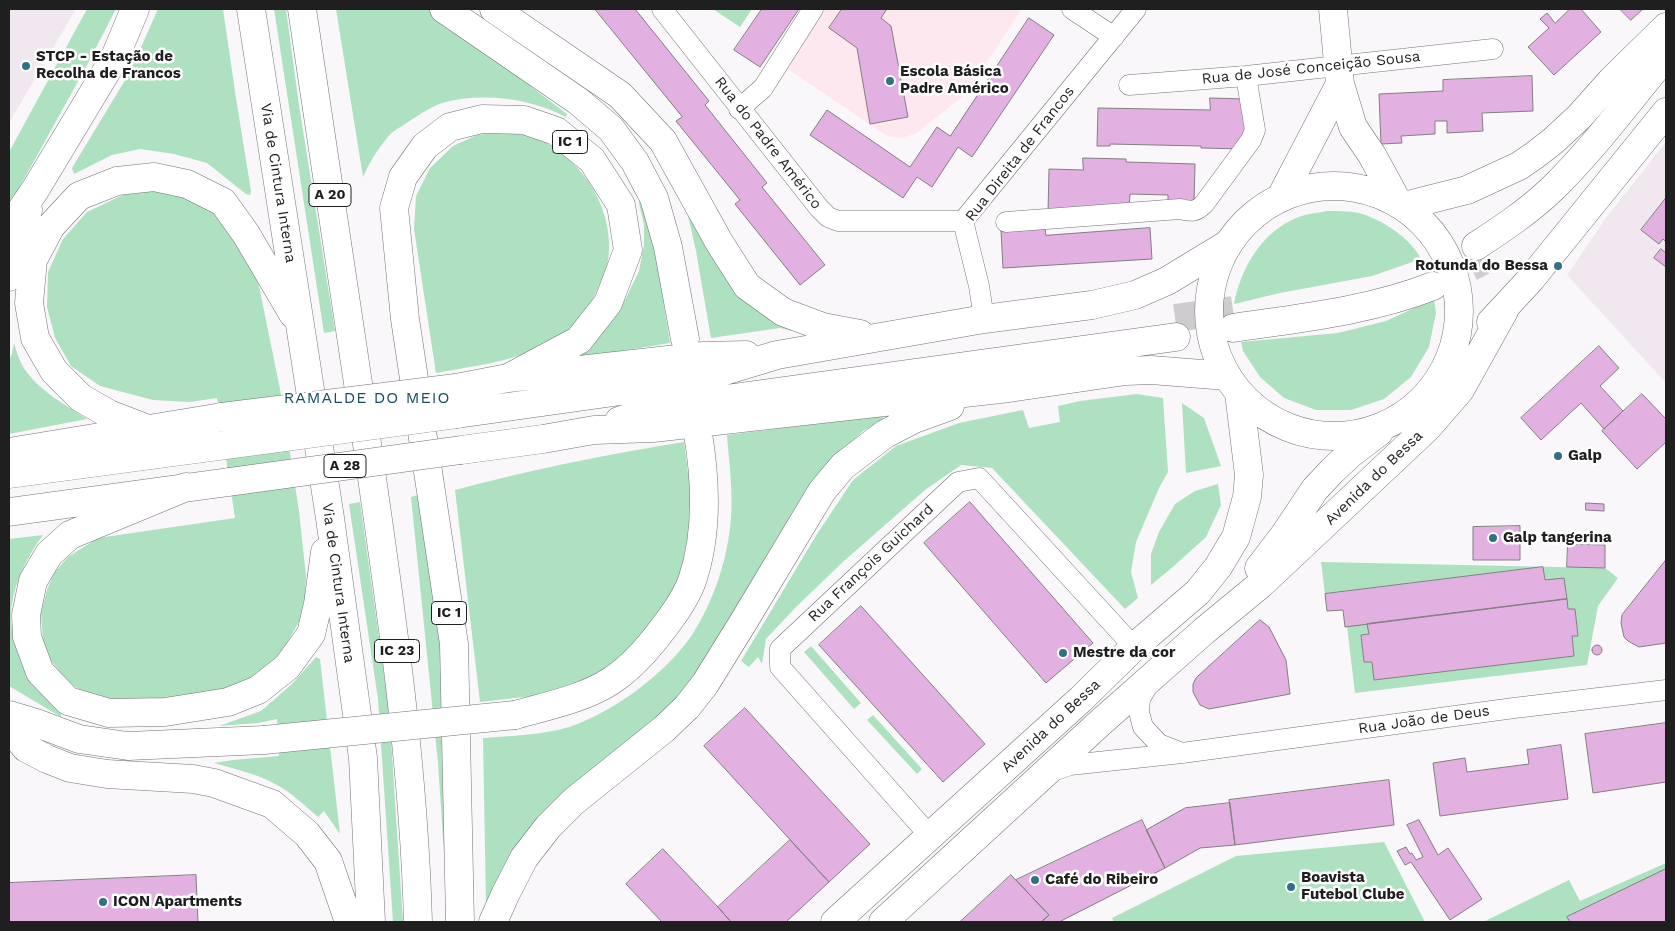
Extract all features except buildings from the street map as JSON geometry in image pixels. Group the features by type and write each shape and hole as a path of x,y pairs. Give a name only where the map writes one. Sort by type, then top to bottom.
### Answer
{"main road":[{"path":"9,228 35,190 115,57 135,9"},
{"name":"Via de Cintura Interna","path":"251,9 330,518 363,758 371,922"},
{"name":"A 20","path":"302,9 358,381"},
{"path":"444,9 578,102 611,129 635,162 654,198 668,247 685,339"},
{"path":"494,9 620,95 664,141 719,242 747,286 783,312 822,327 875,337"},
{"path":"1333,9 1339,75 1353,127 1401,203 1424,223 1439,242 1450,264 1457,288 1460,310 1459,333 1451,364 1444,410"},
{"path":"1666,27 1612,80 1579,117 1536,155 1519,166 1468,190 1401,203 1372,191 1351,186 1327,186 1311,188 1281,197 1260,209 1243,225 1228,244 1218,264 1211,286 1210,333 1217,355 1233,385 1257,410 1278,423 1325,436 1350,435 1373,430 1411,411 1451,364 1504,311 1666,112"},
{"path":"1666,56 1575,165 1480,254 1532,228 1576,189 1666,84"},
{"path":"1281,197 1339,75"},
{"name":"IC 1","path":"460,922 454,644 405,319 394,208 403,177 425,146 450,127 482,119 524,120 556,131 592,160 621,205 628,250 608,304 579,340 508,378"},
{"path":"148,429 109,414 82,398 54,371 35,338 29,303 33,260 51,226 80,196 117,181 154,177 187,184 223,202 246,234 300,327"},
{"path":"9,277 11,265 35,190"},
{"path":"704,377 777,355 984,319 1092,305 1135,295 1167,281 1228,244"},
{"path":"1233,319 1429,278"},
{"path":"1444,410 1460,390 1504,311"},
{"path":"9,452 222,417 614,392 704,377 782,374 1176,327 654,408 594,430"},
{"path":"456,401 508,378 704,356 777,355"},
{"path":"594,430 653,428 1009,388 1126,371 1151,370 1233,385"},
{"name":"IC 23","path":"358,381 397,652 416,872 418,922"},
{"name":"Avenida do Bessa","path":"835,922 1081,699 1134,647 1198,592 1218,567 1236,537 1248,497 1249,475 1233,385"},
{"path":"493,922 524,858 548,827 573,802 664,729 687,707 705,684 822,491 843,466 885,434 914,418 1009,388"},
{"name":"A 28","path":"9,474 226,445 456,401"},
{"name":"Avenida do Bessa","path":"883,922 1101,722 1204,631 1261,584 1365,488 1444,410"},
{"name":"Avenida do Bessa","path":"1204,631 1269,556 1315,489 1332,470 1396,419"},
{"name":"A 28","path":"9,512 543,439 594,430"},
{"path":"9,715 79,739 128,746 264,740 515,715 581,696 611,680 643,654 672,618 692,582 702,542 704,471 698,434"},
{"path":"186,488 70,534 49,554 33,581 26,615 27,637 40,672 68,701 109,714 165,712 228,702 258,690 288,667 311,634 318,604 330,518"},
{"path":"9,728 26,748 70,768 106,774 193,779 214,783 272,804 307,834 328,860 349,922"}],"street":[{"name":"Rua do Padre Américo","path":"662,9 739,108 828,217 838,221 964,221"},
{"path":"739,108 763,88 813,9"},
{"path":"1072,9 1114,37"},
{"name":"Rua Direita de Francos","path":"984,319 979,286 964,221 1114,37 1132,11"},
{"name":"Rua de José Conceição Sousa","path":"1129,84 1246,76 1339,75 1493,49"},
{"path":"1006,222 1180,209 1189,212 1196,211 1204,204 1251,140 1255,130 1246,76"},
{"name":"Rua François Guichard","path":"930,836 780,667 780,649 958,482 979,478 1134,647"},
{"name":"Rua João de Deus","path":"1151,679 1140,699 1138,712 1143,727 1159,744 1182,753"},
{"name":"Rua João de Deus","path":"1044,775 1070,765 1182,753 1514,708 1666,690"}],"shaded area":[{"name":"STCP - Estação de Recolha de Francos","path":"9,9 76,9 9,123"},
{"name":"Escola Básica Padre Américo","path":"823,9 1022,9 965,95 915,134 901,138 887,136 786,68"},
{"path":"1666,142 1666,383 1567,275 1606,218"}],"green space":[{"path":"87,9 116,9 9,206 9,152"},
{"path":"158,9 223,9 251,191 250,195 246,194 207,163 174,154 140,149 112,155 74,174 72,168 130,72"},
{"path":"274,9 286,9 299,105 335,331 324,333"},
{"path":"336,9 431,9 525,79 530,86 567,114 566,117 537,105 505,99 473,98 442,103 425,111 391,133 377,152 363,177"},
{"path":"713,9 752,9 740,27"},
{"path":"502,132 532,137 550,145 581,172 593,188 602,207 607,227 609,247 605,275 591,302 574,325 548,344 501,361 436,373 414,229 416,196 430,168 453,146 477,135"},
{"path":"164,190 195,198 217,214 244,249 259,286 280,389 299,511 306,576 305,597 300,620 287,643 268,668 242,687 215,695 127,703 90,696 69,683 51,661 43,642 41,613 47,590 54,573 68,557 98,538 235,518 217,398 190,402 153,400 100,386 71,366 55,338 47,307 48,272 63,239 87,212 125,194"},
{"path":"641,199 651,225 670,343 585,357 581,354 583,349 608,326 626,298 639,271 644,245 644,225 639,203"},
{"path":"687,211 793,326 792,331 780,328 711,338"},
{"path":"1327,211 1359,213 1377,220 1403,237 1421,259 1372,276 1280,293 1234,304 1247,265 1263,242 1296,218"},
{"path":"1434,299 1436,313 1429,347 1411,377 1384,399 1351,410 1316,410 1284,398 1260,377 1243,351 1241,342 1338,333 1386,321"},
{"path":"14,343 22,365 32,379 54,398 87,419 9,434 9,361"},
{"path":"1137,394 1163,398 1168,472 1159,488 1136,542 1131,572 1138,598 1125,609 992,468 961,465 925,490 844,561 797,606 766,639 762,664 758,657 749,667 741,661 817,534 853,480 896,446 959,423 1023,410 1029,428 1060,422 1058,406 1080,401"},
{"path":"1182,403 1204,418 1221,466 1186,473"},
{"path":"880,414 884,417 880,422 863,431 834,459 699,681 486,905 483,738 548,732 569,727 586,720 621,702 668,664 681,650 707,608 719,579 727,548 731,518 731,476 727,435 863,418"},
{"path":"684,442 688,473 693,474 695,486 684,573 660,618 619,660 594,676 568,687 541,695 480,702 455,490 569,463"},
{"path":"1218,484 1221,505 1206,537 1151,585 1151,554 1159,532 1175,504 1195,491"},
{"path":"421,494 442,643 450,853 444,854 438,763 411,497"},
{"path":"360,502 389,709 403,922 393,922 378,699 349,504"},
{"path":"43,535 29,556 18,582 11,609 11,622 17,640 62,708 61,717 9,686 9,539"},
{"path":"1321,562 1605,568 1618,578 1598,606 1587,665 1355,693 1347,626 1367,624 1369,634 1361,635 1364,662 1372,662 1375,680 1574,656 1572,636 1578,635 1575,609 1568,609 1564,578 1545,580 1543,567 1325,594"},
{"path":"811,646 861,703 854,709 804,652"},
{"path":"316,657 320,659 340,834 324,811 318,817 283,788 270,781 214,763 279,756 277,719 258,723 219,726 261,711 292,684"},
{"path":"873,715 922,769 917,774 867,720"},
{"name":"Boavista Futebol Clube","path":"1384,842 1425,922 1114,922 1112,918 1236,856"},
{"path":"1666,863 1666,922 1483,922 1569,880 1580,901"}],"tunnel":[{"path":"1433,286 1483,261"},
{"path":"1175,318 1233,310"}],"place":[{"name":"STCP - Estação de Recolha de Francos","path":"26,66"},
{"name":"Escola Básica Padre Américo","path":"890,81"},
{"name":"Rotunda do Bessa","path":"1558,266"},
{"name":"Galp","path":"1558,456"},
{"name":"Galp tangerina","path":"1493,538"},
{"name":"Mestre da cor","path":"1063,653"},
{"name":"Café do Ribeiro","path":"1035,880"},
{"name":"Boavista Futebol Clube","path":"1291,887"},
{"name":"ICON Apartments","path":"103,902"}],"district":[{"name":"RAMALDE DO MEIO","path":"367,398"}]}
